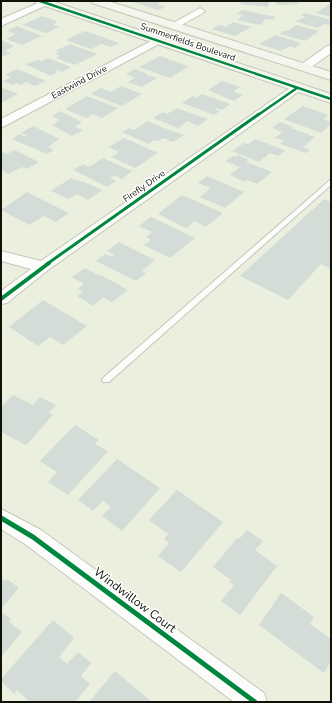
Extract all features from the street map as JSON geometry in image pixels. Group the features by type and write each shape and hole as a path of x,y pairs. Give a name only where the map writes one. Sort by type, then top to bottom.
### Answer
{"street":[{"name":"Summerfields Boulevard","path":"96,1 331,76"},
{"name":"Summerfields Boulevard","path":"45,2 331,99"},
{"path":"1,23 45,2"},
{"path":"173,26 200,11"},
{"name":"Eastwind Drive","path":"1,124 158,41"},
{"path":"303,68 331,48"},
{"name":"Firefly Drive","path":"1,299 43,266 297,88"},
{"path":"1,256 43,266"},
{"name":"Windwillow Court","path":"1,518 33,537 255,702"}],"lane":[{"path":"106,380 331,182"}],"building":[{"path":"165,1 157,4 166,7 158,10 133,2"},
{"path":"242,1 270,1 267,7 240,4"},
{"path":"274,1 296,1 299,4 278,5"},
{"path":"330,4 331,17 316,13"},
{"path":"242,10 276,17 272,20 265,19 263,21 265,21 260,25 237,20 243,15 237,14"},
{"path":"306,13 331,20 331,24 324,24 317,28 295,21 306,17 301,15"},
{"path":"42,16 57,21 55,22 57,23 53,25 60,27 46,33 22,25"},
{"path":"233,22 251,27 235,36 212,29 219,25 226,27"},
{"path":"296,25 319,31 305,41 280,34"},
{"path":"17,26 42,36 22,45 6,39 16,34 7,31"},
{"path":"85,31 119,43 111,47 101,44 91,49 66,40"},
{"path":"276,35 301,43 295,48 290,46 281,51 259,44"},
{"path":"1,40 14,46 5,51 11,53 4,56 1,55"},
{"path":"70,44 97,54 75,65 56,58 60,56 56,54 59,52 55,51"},
{"path":"160,56 188,67 170,78 139,67"},
{"path":"48,58 71,67 62,72 57,70 55,71 58,72 51,76 25,64 38,60 42,61"},
{"path":"17,69 46,81 35,86 26,82 21,85 17,83 13,85 3,81 11,77 5,75"},
{"path":"135,69 157,78 142,87 128,82 135,78 126,74"},
{"path":"222,81 240,87 233,92 243,95 234,101 208,90"},
{"path":"121,86 142,94 122,106 91,94 101,88 111,92"},
{"path":"1,87 18,94 1,103"},
{"path":"202,94 230,104 222,110 216,108 214,109 220,111 214,115 182,103 193,96 196,98"},
{"path":"87,96 118,108 102,118 93,114 86,118 65,109"},
{"path":"303,106 328,115 323,119 331,122 331,124 321,133 284,119"},
{"path":"177,108 208,119 198,126 188,121 178,128 153,118 163,112 167,114"},
{"path":"60,111 82,122 75,127 83,130 72,136 52,125 60,120 52,116"},
{"path":"148,121 184,135 173,142 163,138 158,141 154,140 148,144 122,132 129,128 134,130"},
{"path":"280,122 315,137 303,147 310,150 306,153 280,144 284,141 275,138 282,132 272,128"},
{"path":"33,126 59,139 48,147 54,150 47,154 12,139 20,134 25,137 27,135 21,133"},
{"path":"124,138 158,153 135,168 111,157 119,152 109,147"},
{"path":"255,139 285,151 278,156 270,153 259,162 232,151 244,143 248,144"},
{"path":"15,150 39,162 27,169 22,167 8,174 1,170 1,153 3,152 7,154"},
{"path":"238,155 249,160 246,162 272,172 257,184 247,180 245,182 230,175 240,167 225,161"},
{"path":"103,158 132,171 122,179 115,175 110,178 116,181 107,187 73,170 83,164 89,167"},
{"path":"207,176 244,192 225,208 200,197 211,188 198,183"},
{"path":"71,178 102,190 88,200 77,194 69,199 51,191"},
{"path":"27,192 69,213 56,222 44,216 29,225 1,210"},
{"path":"182,195 223,213 206,227 195,221 186,228 158,214"},
{"path":"324,199 331,202 331,269 321,264 288,300 240,276"},
{"path":"151,217 195,238 170,258 144,245 151,240 146,237 152,232 139,226"},
{"path":"119,242 155,260 142,271 146,273 136,281 96,261 105,254 112,257 114,255 107,251"},
{"path":"85,268 128,290 112,302 103,297 93,306 77,296 83,292 78,289 84,284 72,277"},
{"path":"43,300 87,326 63,345 50,337 38,346 9,327"},
{"path":"13,395 33,405 40,397 56,405 49,413 53,415 26,445 3,433 1,435 1,407"},
{"path":"75,425 99,440 95,444 108,451 68,495 48,482 57,472 40,461"},
{"path":"117,459 160,488 122,531 102,516 111,507 103,501 93,511 78,500"},
{"path":"177,490 223,522 181,572 158,556 169,543 164,539 168,534 149,520"},
{"path":"247,530 263,541 255,550 277,566 240,615 221,601 234,585 229,582 231,580 213,567 237,538 239,539"},
{"path":"1,578 5,581 7,579 19,588 1,609"},
{"path":"281,593 314,617 310,624 331,639 331,661 324,673 259,625"},
{"path":"1,612 11,619 9,622 22,632 1,657"},
{"path":"53,620 74,638 59,657 67,664 78,652 91,663 81,676 90,684 75,702 30,702 17,690 14,694 1,681 1,679"},
{"path":"115,671 152,702 89,702"}],"cycle path":[{"path":"40,1 331,99"},
{"path":"1,299 43,267 297,88"},
{"path":"1,518 33,537 255,702"}]}
